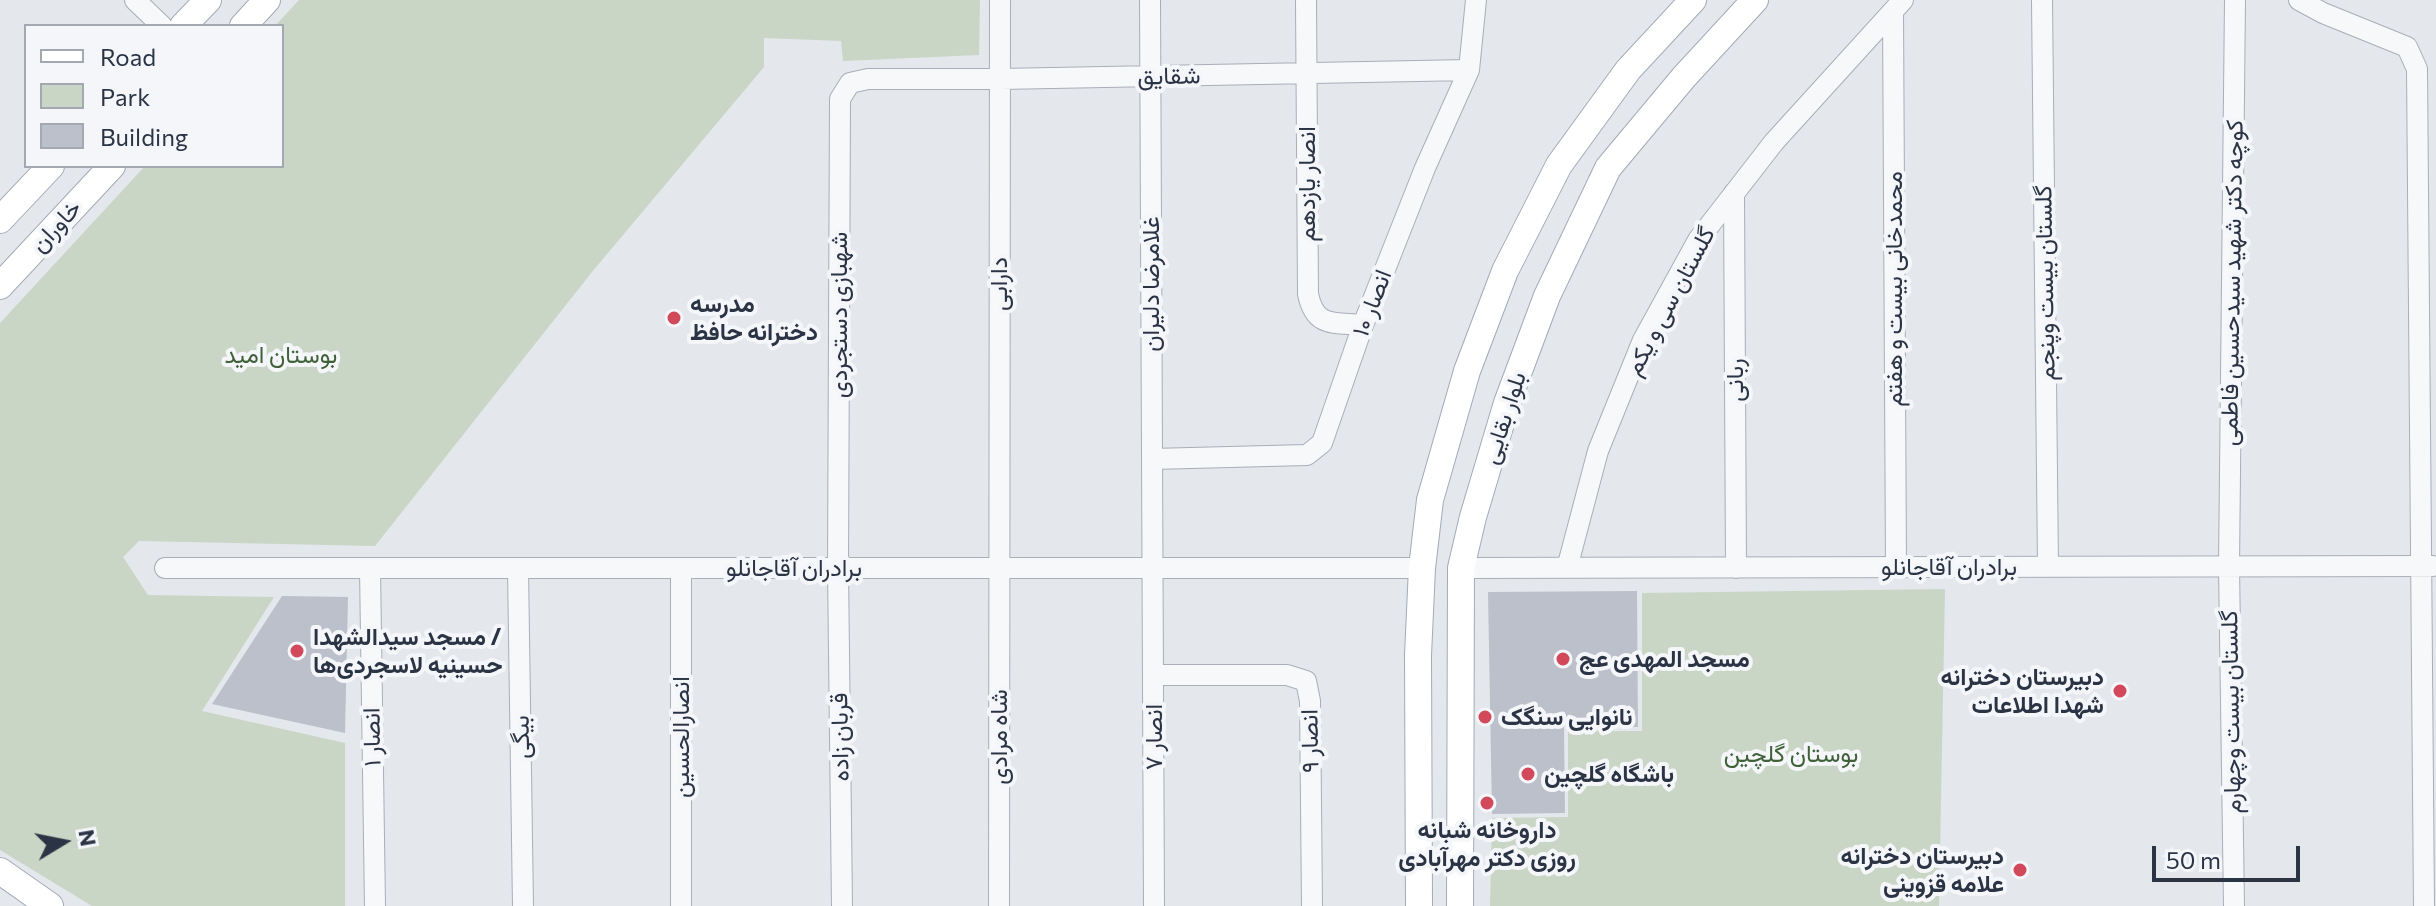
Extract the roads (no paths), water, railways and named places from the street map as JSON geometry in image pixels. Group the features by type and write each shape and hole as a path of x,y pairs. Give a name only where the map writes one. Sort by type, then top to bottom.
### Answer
{"main road":[{"path":"185,24 208,0"},
{"path":"245,24 267,0"},
{"name":"بلوار بقایی","path":"1419,906 1418,655 1422,568 1430,500 1467,371 1505,271 1559,165 1628,70 1693,0"},
{"name":"بلوار بقایی","path":"1460,906 1461,568 1507,403 1547,296 1608,168 1684,77 1755,0"},
{"name":"خاوران","path":"0,220 49,168"},
{"name":"خاوران","path":"0,286 110,168"},
{"path":"1422,568 1461,568"},
{"path":"0,871 50,906"}],"street":[{"path":"135,0 160,24"},
{"name":"دارابی","path":"999,568 1000,0"},
{"name":"غلامرضا دلیران","path":"1150,0 1153,568"},
{"name":"انصار یازدهم","path":"1306,0 1308,294 1311,312 1321,321 1363,325"},
{"name":"انصار ۱۰","path":"1152,459 1307,455 1322,443 1363,325 1425,168 1469,70 1476,0"},
{"name":"گلستان بیست وپنجم","path":"2042,0 2048,567"},
{"name":"کوچه دکتر شهید سیدحسین فاطمی","path":"2229,566 2235,0"},
{"path":"2299,0 2407,47 2417,69 2429,566 2424,906"},
{"name":"گلستان سی و یکم","path":"1567,568 1598,451 1643,340 1698,240 1774,142 1898,6"},
{"name":"محمدخانی بیست و هفتم","path":"1896,567 1898,6"},
{"name":"شقایق","path":"868,79 1469,70"},
{"name":"شهبازی دستجردی","path":"838,568 840,99 850,83 868,79"},
{"name":"ربانی","path":"1734,193 1736,568"},
{"name":"گلستان بیست وچهارم","path":"2229,566 2234,906"},
{"name":"برادران آقاجانلو","path":"1461,568 2429,566"},
{"name":"برادران آقاجانلو","path":"165,568 1422,568"},
{"name":"انصار ۱","path":"370,568 375,906"},
{"name":"بیگی","path":"518,568 523,906"},
{"name":"انصارالحسین","path":"681,568 681,906"},
{"name":"قربان زاده","path":"838,568 842,906"},
{"name":"شاه مرادی","path":"999,568 999,906"},
{"name":"انصار ۷","path":"1153,568 1154,906"},
{"name":"انصار ۹","path":"1153,675 1287,675 1306,681 1310,701 1312,906"}],"place":[{"name":"مدرسه دخترانه حافظ","path":"674,318"},
{"name":"مسجد سیدالشهدا / حسینیه لاسجردی‌ها","path":"297,651"},
{"name":"مسجد المهدی عج","path":"1563,659"},
{"name":"دبیرستان دخترانه شهدا اطلاعات","path":"2120,691"},
{"name":"نانوایی سنگک","path":"1485,717"},
{"name":"باشگاه گلچین","path":"1528,774"},
{"name":"داروخانه شبانه روزی دکتر مهرآبادی","path":"1487,803"},
{"name":"دبیرستان دخترانه علامه قزوینی","path":"2020,870"}],"park label":[{"name":"بوستان امید","path":"281,355"},
{"name":"بوستان گلچین","path":"1791,754"}]}
